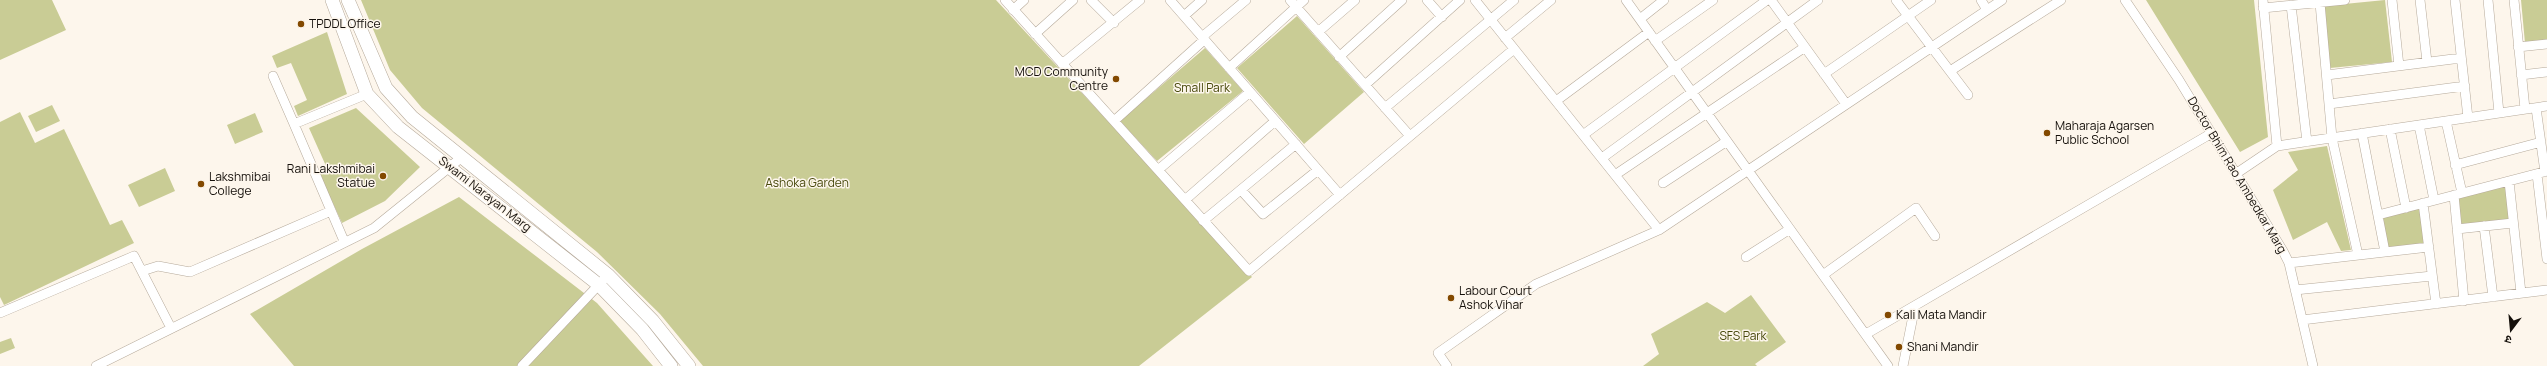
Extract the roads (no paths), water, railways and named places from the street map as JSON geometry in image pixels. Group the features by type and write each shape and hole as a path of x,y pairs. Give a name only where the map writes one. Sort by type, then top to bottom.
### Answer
{"main road":[{"name":"Swami Narayan Marg","path":"332,0 367,94 398,127 603,280 671,366"},
{"name":"Swami Narayan Marg","path":"348,0 386,88 412,117 462,158 603,280 653,320 689,366"}],"street":[{"path":"1005,0 1249,271 1514,49"},
{"path":"1013,10 1024,0"},
{"path":"1035,34 1073,0"},
{"path":"1091,0 1114,23"},
{"path":"1062,64 1114,23 1140,0"},
{"path":"1170,0 1340,195"},
{"path":"1184,16 1202,0"},
{"path":"1114,121 1246,0"},
{"path":"1290,0 1410,136"},
{"path":"1229,68 1304,0"},
{"path":"1318,32 1355,0"},
{"path":"1339,57 1402,0"},
{"path":"1427,0 1442,17"},
{"path":"1365,85 1460,0"},
{"path":"1475,0 1659,230"},
{"path":"1385,108 1514,0"},
{"path":"1505,38 1551,0"},
{"path":"1626,0 1888,366"},
{"path":"1640,19 1664,0"},
{"path":"1655,41 1713,0"},
{"path":"1583,135 1767,0"},
{"path":"1771,0 1846,104"},
{"path":"1602,158 1818,0"},
{"path":"1896,0 1968,95"},
{"path":"1824,74 1907,15 1931,0"},
{"path":"1981,0 1988,10"},
{"path":"1447,366 1438,353 1536,284 1659,230 2002,0"},
{"path":"1950,71 2061,0"},
{"name":"Doctor Bhim Rao Ambedkar Marg","path":"2125,0 2238,173 2289,263 2313,366"},
{"path":"2277,146 2263,4 2291,5 2345,0"},
{"path":"2392,0 2398,66"},
{"path":"2420,0 2427,62"},
{"path":"2454,0 2468,118"},
{"path":"2488,0 2499,113"},
{"path":"2514,0 2525,109"},
{"path":"2320,2 2332,138 2358,255"},
{"path":"2291,5 2307,142"},
{"path":"1556,101 1648,32"},
{"path":"2518,47 2547,44"},
{"path":"1615,175 1805,47"},
{"path":"2327,75 2461,58"},
{"path":"2521,75 2547,72"},
{"path":"273,76 344,241"},
{"path":"2330,104 2465,86"},
{"path":"1158,170 1250,92"},
{"path":"294,124 367,94"},
{"path":"2238,173 2277,146 2547,106"},
{"path":"2536,108 2541,142 2547,259"},
{"path":"1185,200 1275,121"},
{"path":"2446,121 2456,165 2458,194 2457,229 2464,300"},
{"path":"2419,125 2434,200"},
{"path":"2390,129 2406,208"},
{"path":"1866,334 2212,133"},
{"path":"2362,133 2385,252"},
{"path":"1663,183 1727,141"},
{"path":"2456,165 2541,142"},
{"path":"1203,221 1296,144"},
{"path":"96,366 383,222 462,158"},
{"path":"1241,190 1263,214 1318,170"},
{"path":"2378,215 2543,172"},
{"path":"2509,181 2521,293"},
{"path":"2423,203 2436,304"},
{"path":"1823,275 1916,208 1935,236"},
{"path":"142,271 158,266 190,272 331,211"},
{"path":"2457,229 2513,224"},
{"path":"2484,226 2493,297"},
{"path":"1746,257 1790,229"},
{"path":"2289,263 2429,247"},
{"path":"0,313 134,256 171,328"},
{"path":"2295,290 2432,276"},
{"path":"522,366 603,280"},
{"path":"2302,320 2547,290"},
{"path":"1904,366 1915,306"}],"place":[{"name":"TPDDL Office","path":"301,24"},
{"name":"MCD Community Centre","path":"1116,79"},
{"name":"Maharaja Agarsen Public School","path":"2047,133"},
{"name":"Rani Lakshmibai Statue","path":"383,176"},
{"name":"Lakshmibai College","path":"201,184"},
{"name":"Labour Court Ashok Vihar","path":"1451,298"},
{"name":"Kali Mata Mandir","path":"1888,315"},
{"name":"Shani Mandir","path":"1899,347"}],"park label":[{"name":"Small Park","path":"1202,88"},
{"name":"Ashoka Garden","path":"807,183"},
{"name":"SFS Park","path":"1743,336"}]}
